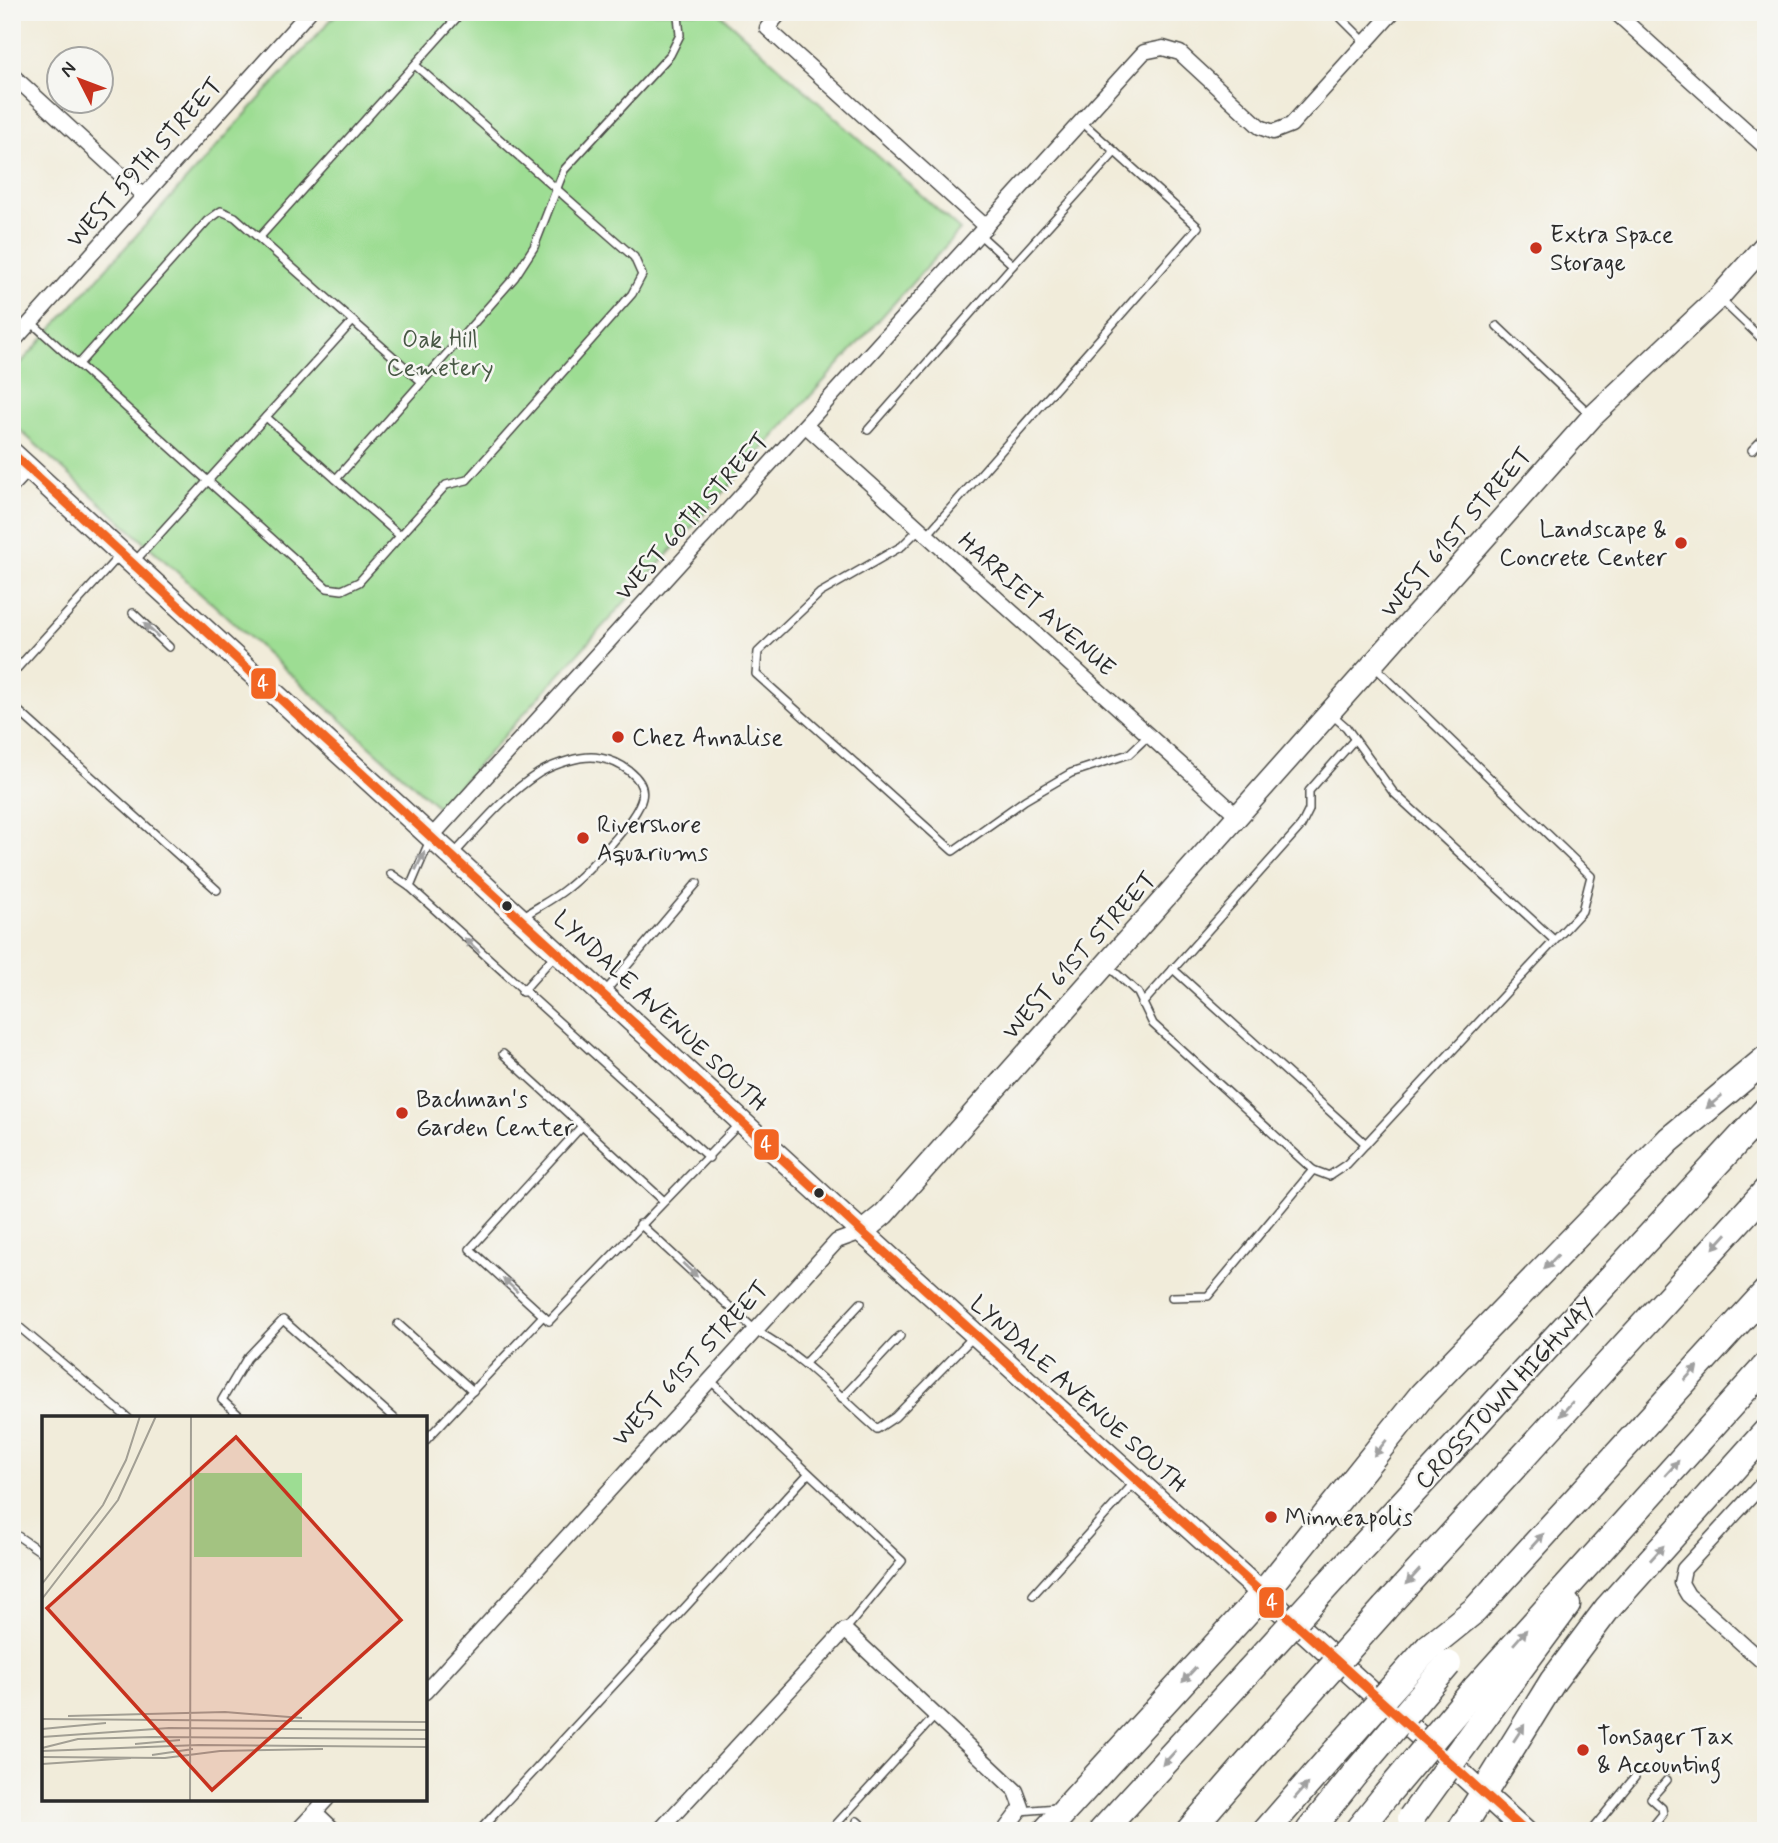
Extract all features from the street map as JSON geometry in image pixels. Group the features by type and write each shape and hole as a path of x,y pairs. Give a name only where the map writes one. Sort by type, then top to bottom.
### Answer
{"highway":[{"path":"1046,1831 1262,1595 1423,1394 1670,1140 1766,1059"},
{"name":"CROSSTOWN HIGHWAY","path":"1102,1831 1766,1110"},
{"path":"1189,1831 1385,1608 1766,1191"},
{"path":"1309,1831 1358,1770 1438,1655 1475,1610 1766,1292"},
{"path":"1407,1824 1484,1697 1610,1536 1766,1366"},
{"path":"1460,1831 1482,1791 1553,1681 1607,1609 1766,1433"},
{"path":"1266,1831 1336,1751 1438,1655"},
{"path":"1357,1831 1386,1795 1484,1697"}],"main road":[{"name":"WEST 61ST STREET","path":"862,1232 884,1214 1593,416 1718,298 1766,244"},
{"name":"LYNDALE AVENUE SOUTH","path":"12,453 975,1335 1525,1831"}],"street":[{"name":"WEST 59TH STREET","path":"12,343 309,12"},
{"path":"781,12 767,28 982,231"},
{"path":"1366,43 1393,12"},
{"path":"1615,12 1766,148"},
{"name":"WEST 60TH STREET","path":"432,836 1144,52 1163,48 1180,53 1260,127 1273,132 1291,125 1366,43"},
{"path":"15,83 144,197"},
{"name":"HARRIET AVENUE","path":"806,426 1238,816"},
{"path":"12,486 29,468"},
{"name":"WEST 61ST STREET","path":"427,1690 837,1241 862,1232"},
{"path":"1766,1480 1684,1569 1681,1583 1688,1595 1766,1665"},
{"path":"659,1831 845,1630 1016,1791 1020,1809 1003,1831"},
{"path":"297,1831 325,1801"},
{"path":"315,1812 335,1831"}],"lane":[{"path":"259,238 462,12"},
{"path":"336,479 514,278 534,247 564,170 670,55 680,35 678,16 674,12"},
{"path":"1335,12 1366,43"},
{"path":"31,322 327,588 342,590 359,582 446,485 467,480 632,294 642,275 634,257 415,65"},
{"path":"1082,121 1198,227 923,531 820,593 758,652 756,674 953,851 1025,800 1071,774 1129,754 1149,735"},
{"path":"868,430 1115,152"},
{"path":"78,365 207,221 221,211 235,217 422,382"},
{"path":"982,231 1013,265"},
{"path":"1718,298 1766,343"},
{"path":"12,674 207,482 354,321"},
{"path":"1497,326 1593,416"},
{"path":"266,417 400,536"},
{"path":"1752,450 1766,436"},
{"path":"133,613 170,647"},
{"path":"1106,964 1138,993 1153,1024 1313,1170 1329,1177 1347,1164 1366,1144 1581,911 1591,876 1373,665"},
{"path":"12,705 217,890"},
{"path":"1330,713 1354,740 1393,793 1555,940"},
{"path":"1142,1004 1301,826 1309,810 1309,791 1354,740"},
{"path":"453,855 501,803 540,772 578,759 600,757 631,772 643,786 643,797 635,816 567,888 521,917"},
{"path":"410,887 432,836"},
{"path":"391,874 410,887 522,992 709,1158"},
{"path":"603,993 697,883"},
{"path":"522,992 558,951"},
{"path":"1173,969 1366,1144"},
{"path":"503,1054 664,1201"},
{"path":"427,1439 742,1122"},
{"path":"546,1319 470,1249 582,1126"},
{"path":"1172,1297 1208,1296 1313,1170"},
{"path":"640,1224 756,1331 778,1342 805,1363 877,1429 895,1417 975,1335"},
{"path":"805,1363 861,1303"},
{"path":"240,1416 222,1401 247,1359 283,1320 392,1416"},
{"path":"12,1321 126,1416"},
{"path":"398,1324 473,1391"},
{"path":"842,1398 900,1336"},
{"path":"710,1380 902,1561 845,1630"},
{"path":"479,1831 808,1474"},
{"path":"1033,1595 1136,1481"},
{"path":"12,1532 42,1553"},
{"path":"830,1831 937,1715"},
{"path":"1591,1831 1635,1777"},
{"path":"1649,1831 1663,1814 1662,1808 1651,1798 1667,1780"},
{"path":"1020,1809 1068,1807"},
{"path":"857,1821 868,1831"}],"green space":[{"name":"Oak Hill Cemetery","path":"338,12 718,12 960,230 439,808 12,423 12,373"}],"transit line":[{"name":"4","path":"12,453 862,1232 1525,1831"}],"place":[{"name":"Extra Space Storage","path":"1536,248"},
{"name":"Landscape & Concrete Center","path":"1681,543"},
{"name":"Chez Annalise","path":"618,737"},
{"name":"Rivershore Aquariums","path":"583,838"},
{"name":"Bachman's Garden Center","path":"402,1113"},
{"name":"Minneapolis","path":"1271,1517"},
{"name":"Tonsager Tax & Accounting","path":"1583,1750"}]}
